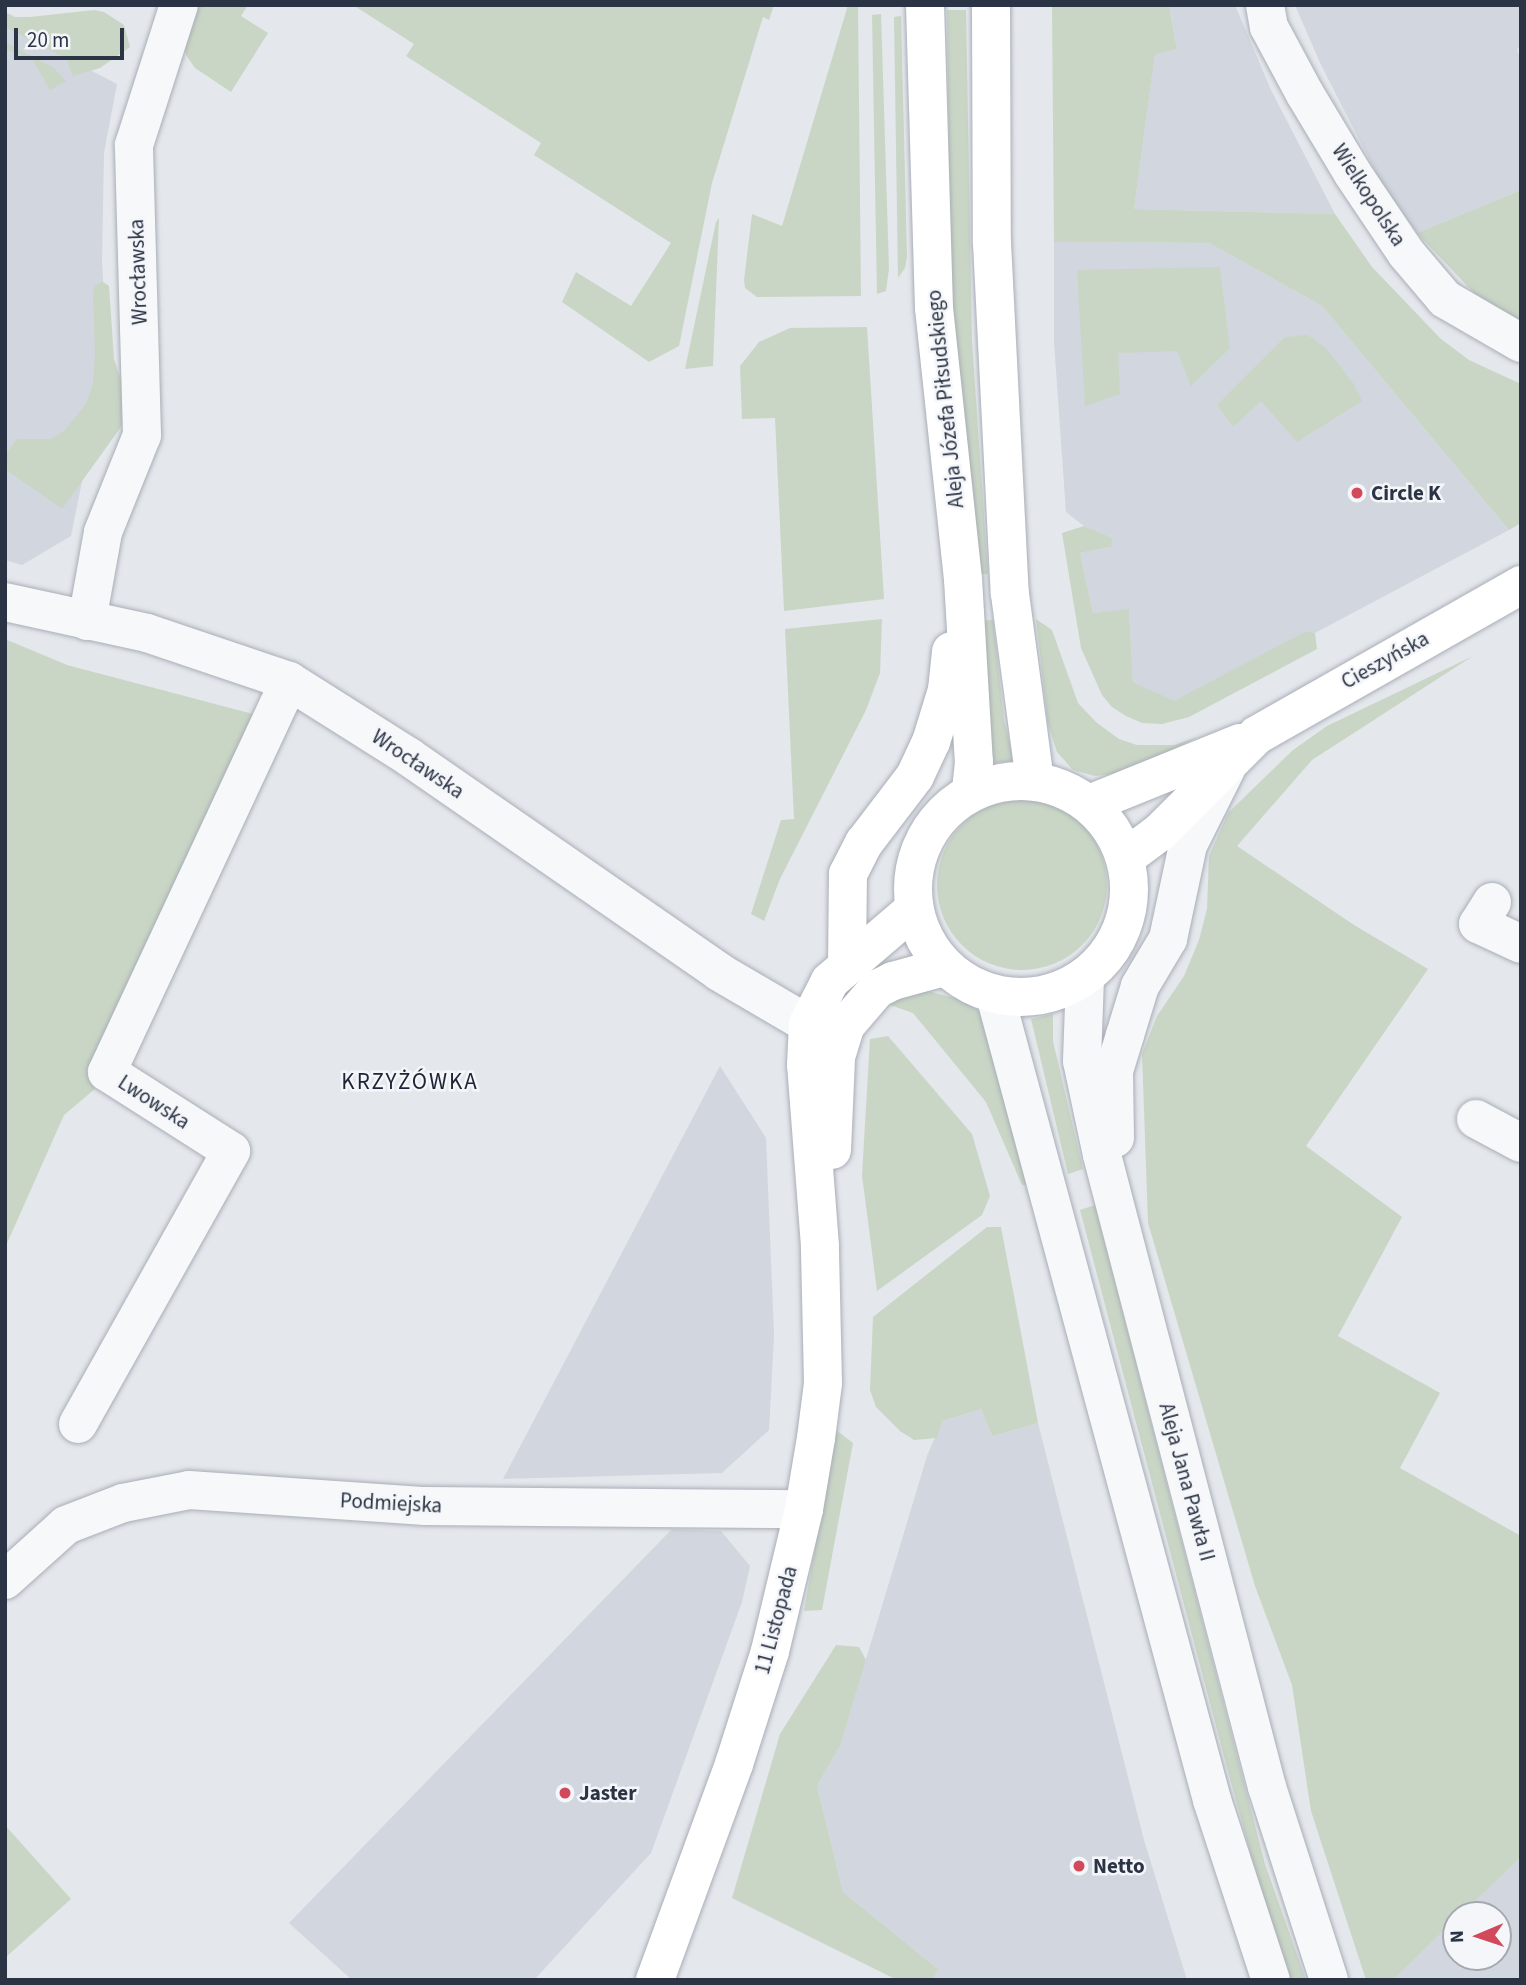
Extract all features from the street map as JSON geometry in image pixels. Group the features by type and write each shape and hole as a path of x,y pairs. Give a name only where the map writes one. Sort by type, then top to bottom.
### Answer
{"main road":[{"name":"Aleja Józefa Piłsudskiego","path":"925,5 934,308 963,579 974,762 971,792"},
{"path":"991,5 992,243 1010,582 1035,781"},
{"path":"847,965 848,874 864,843 915,776 931,742 947,690 963,579"},
{"name":"Cieszyńska","path":"1125,858 1160,832 1241,750 1293,712 1521,585"},
{"name":"Cieszyńska","path":"1089,804 1241,750"},
{"path":"1002,781 1035,781 1063,789 1089,804 1111,829 1125,858 1129,887 1125,919 1114,944 1085,978 1049,993 1023,998 995,995 968,985 944,967 926,942 914,908 913,874 923,841 943,813 971,792 1002,781"},
{"name":"11 Listopada","path":"655,1980 734,1764 770,1650 804,1509 822,1382 820,1246 809,1120 807,1024 830,981 914,908"},
{"name":"11 Listopada","path":"820,1246 834,1134 836,1057 846,1025 877,989 893,981 944,967"}],"street":[{"name":"Wrocławska","path":"87,621 103,532 142,435 134,145 179,5"},
{"name":"Wielkopolska","path":"1265,5 1269,27 1305,94 1353,174 1406,253 1444,299 1521,343"},
{"name":"Wrocławska","path":"5,602 147,633 289,681 409,757 719,972 807,1024"},
{"name":"Lwowska","path":"78,1424 231,1152 107,1072 289,681"},
{"path":"1121,1227 1114,1071 1140,986 1168,939 1188,845 1241,750"},
{"path":"1492,902 1478,923 1521,944"},
{"name":"Aleja Jana Pawła II","path":"1085,978 1082,1061 1121,1227 1267,1787 1329,1980"},
{"path":"995,995 1213,1800 1271,1980"},
{"path":"1476,1119 1521,1143"},
{"name":"Podmiejska","path":"5,1580 66,1525 123,1503 189,1490 425,1506 804,1509"}],"shaded area":[{"path":"1169,5 1235,5 1271,90 1335,214 1134,209 1155,53 1177,48"},
{"path":"1295,5 1521,5 1521,47 1517,49 1521,62 1521,190 1417,233 1382,184 1321,65"},
{"path":"5,26 117,84 104,153 102,261 106,331 98,402 71,536 22,565 5,560"},
{"path":"1054,242 1209,243 1322,306 1509,530 1315,633 1306,631 1174,702 1133,682 1129,610 1093,613 1080,553 1111,547 1111,538 1084,526 1066,512 1054,342"},
{"path":"720,1066 766,1138 774,1335 769,1430 722,1473 503,1479"},
{"path":"981,1409 992,1436 1038,1423 1144,1840 1187,1980 933,1980 938,1969 843,1892 817,1786 840,1746 927,1456 942,1421"},
{"path":"672,1529 721,1531 750,1566 742,1602 651,1853 534,1980 352,1980 289,1923"},
{"path":"1521,1857 1521,1980 1393,1980 1442,1933 1442,1971 1512,1971 1512,1901 1475,1901"}],"green space":[{"path":"199,5 248,5 241,16 268,33 231,92 195,68 186,55 184,44"},
{"path":"353,5 774,5 769,20 763,17 712,183 679,346 649,362 562,302 576,272 631,306 671,243 534,155 541,143 406,56 414,44"},
{"path":"848,5 858,5 861,296 757,297 745,288 744,280 752,214 782,226"},
{"path":"1052,5 1169,5 1177,49 1155,54 1134,209 1335,214 1372,267 1441,339 1469,360 1521,384 1521,523 1509,530 1322,306 1209,243 1054,242"},
{"path":"94,10 104,12 124,25 130,47 100,68 73,76 66,58 5,27 5,12 15,17 30,17"},
{"path":"947,10 966,10 972,341 988,574 972,575 959,448 950,234"},
{"path":"881,14 889,269 886,291 877,294 872,15"},
{"path":"901,16 907,257 905,268 898,278 894,17"},
{"path":"5,42 54,68 66,81 50,90 33,60 5,49"},
{"path":"1521,190 1521,323 1475,294 1417,233"},
{"path":"719,218 713,366 685,369 716,222"},
{"path":"1220,267 1230,348 1191,386 1177,351 1118,353 1120,394 1085,406 1077,270"},
{"path":"103,282 109,286 114,359 126,395 126,420 62,509 5,469 5,455 17,439 51,439 64,431 86,404 93,383 95,353 93,292 95,285"},
{"path":"867,327 884,599 784,611 775,418 742,419 740,366 759,342 790,328"},
{"path":"1308,335 1326,348 1353,383 1362,401 1297,442 1261,401 1233,427 1217,405 1285,337"},
{"path":"1084,526 1112,538 1111,547 1080,553 1093,613 1129,609 1133,682 1174,701 1306,631 1315,633 1317,649 1189,717 1162,724 1142,723 1126,716 1112,707 1102,695 1081,648 1062,533"},
{"path":"882,619 880,673 866,710 780,879 764,921 751,914 781,820 794,819 785,629"},
{"path":"1036,619 1052,630 1078,703 1097,723 1119,739 1137,745 1174,745 1197,737 1132,772 1095,776 1073,770 1057,752 1048,724"},
{"path":"993,620 1004,720 1014,761 991,763 975,621"},
{"path":"5,639 67,665 253,714 96,1088 64,1115 5,1248"},
{"path":"1473,656 1312,760 1237,846 1354,925 1428,969 1306,1146 1402,1217 1338,1336 1440,1393 1400,1468 1521,1536 1521,1857 1475,1901 1442,1901 1442,1933 1393,1980 1366,1980 1311,1811 1292,1685 1255,1586 1148,1223 1142,1054 1157,1016 1184,976 1199,940 1207,909 1209,856 1228,813 1293,750 1327,726"},
{"path":"1022,800 1054,807 1069,814 1082,825 1093,838 1100,853 1107,885 1100,917 1093,932 1082,945 1069,956 1054,963 1022,970 990,963 975,956 962,945 951,932 944,917 937,885 944,853 951,838 962,825 975,814 990,807"},
{"path":"928,991 965,1001 985,1016 1031,1185 1022,1185 986,1102 913,1013 890,1005 886,999"},
{"path":"1053,1014 1053,1041 1083,1169 1068,1174 1031,1019"},
{"path":"888,1036 972,1134 990,1196 982,1215 877,1291 862,1175 870,1039"},
{"path":"1095,1205 1265,1864 1306,1980 1291,1980 1259,1884 1226,1764 1080,1210"},
{"path":"987,1227 1001,1227 1038,1423 992,1436 981,1409 942,1421 937,1438 914,1440 900,1431 876,1407 870,1390 873,1317"},
{"path":"836,1430 853,1443 822,1610 804,1611"},
{"path":"836,1645 859,1647 866,1660 840,1746 817,1786 843,1892 938,1969 933,1980 897,1980 732,1898 780,1734"},
{"path":"5,1825 71,1899 5,1958"}],"place":[{"name":"Circle K","path":"1357,493"},
{"name":"Jaster","path":"565,1793"},
{"name":"Netto","path":"1079,1866"}],"district":[{"name":"KRZYŻÓWKA","path":"410,1082"}]}
